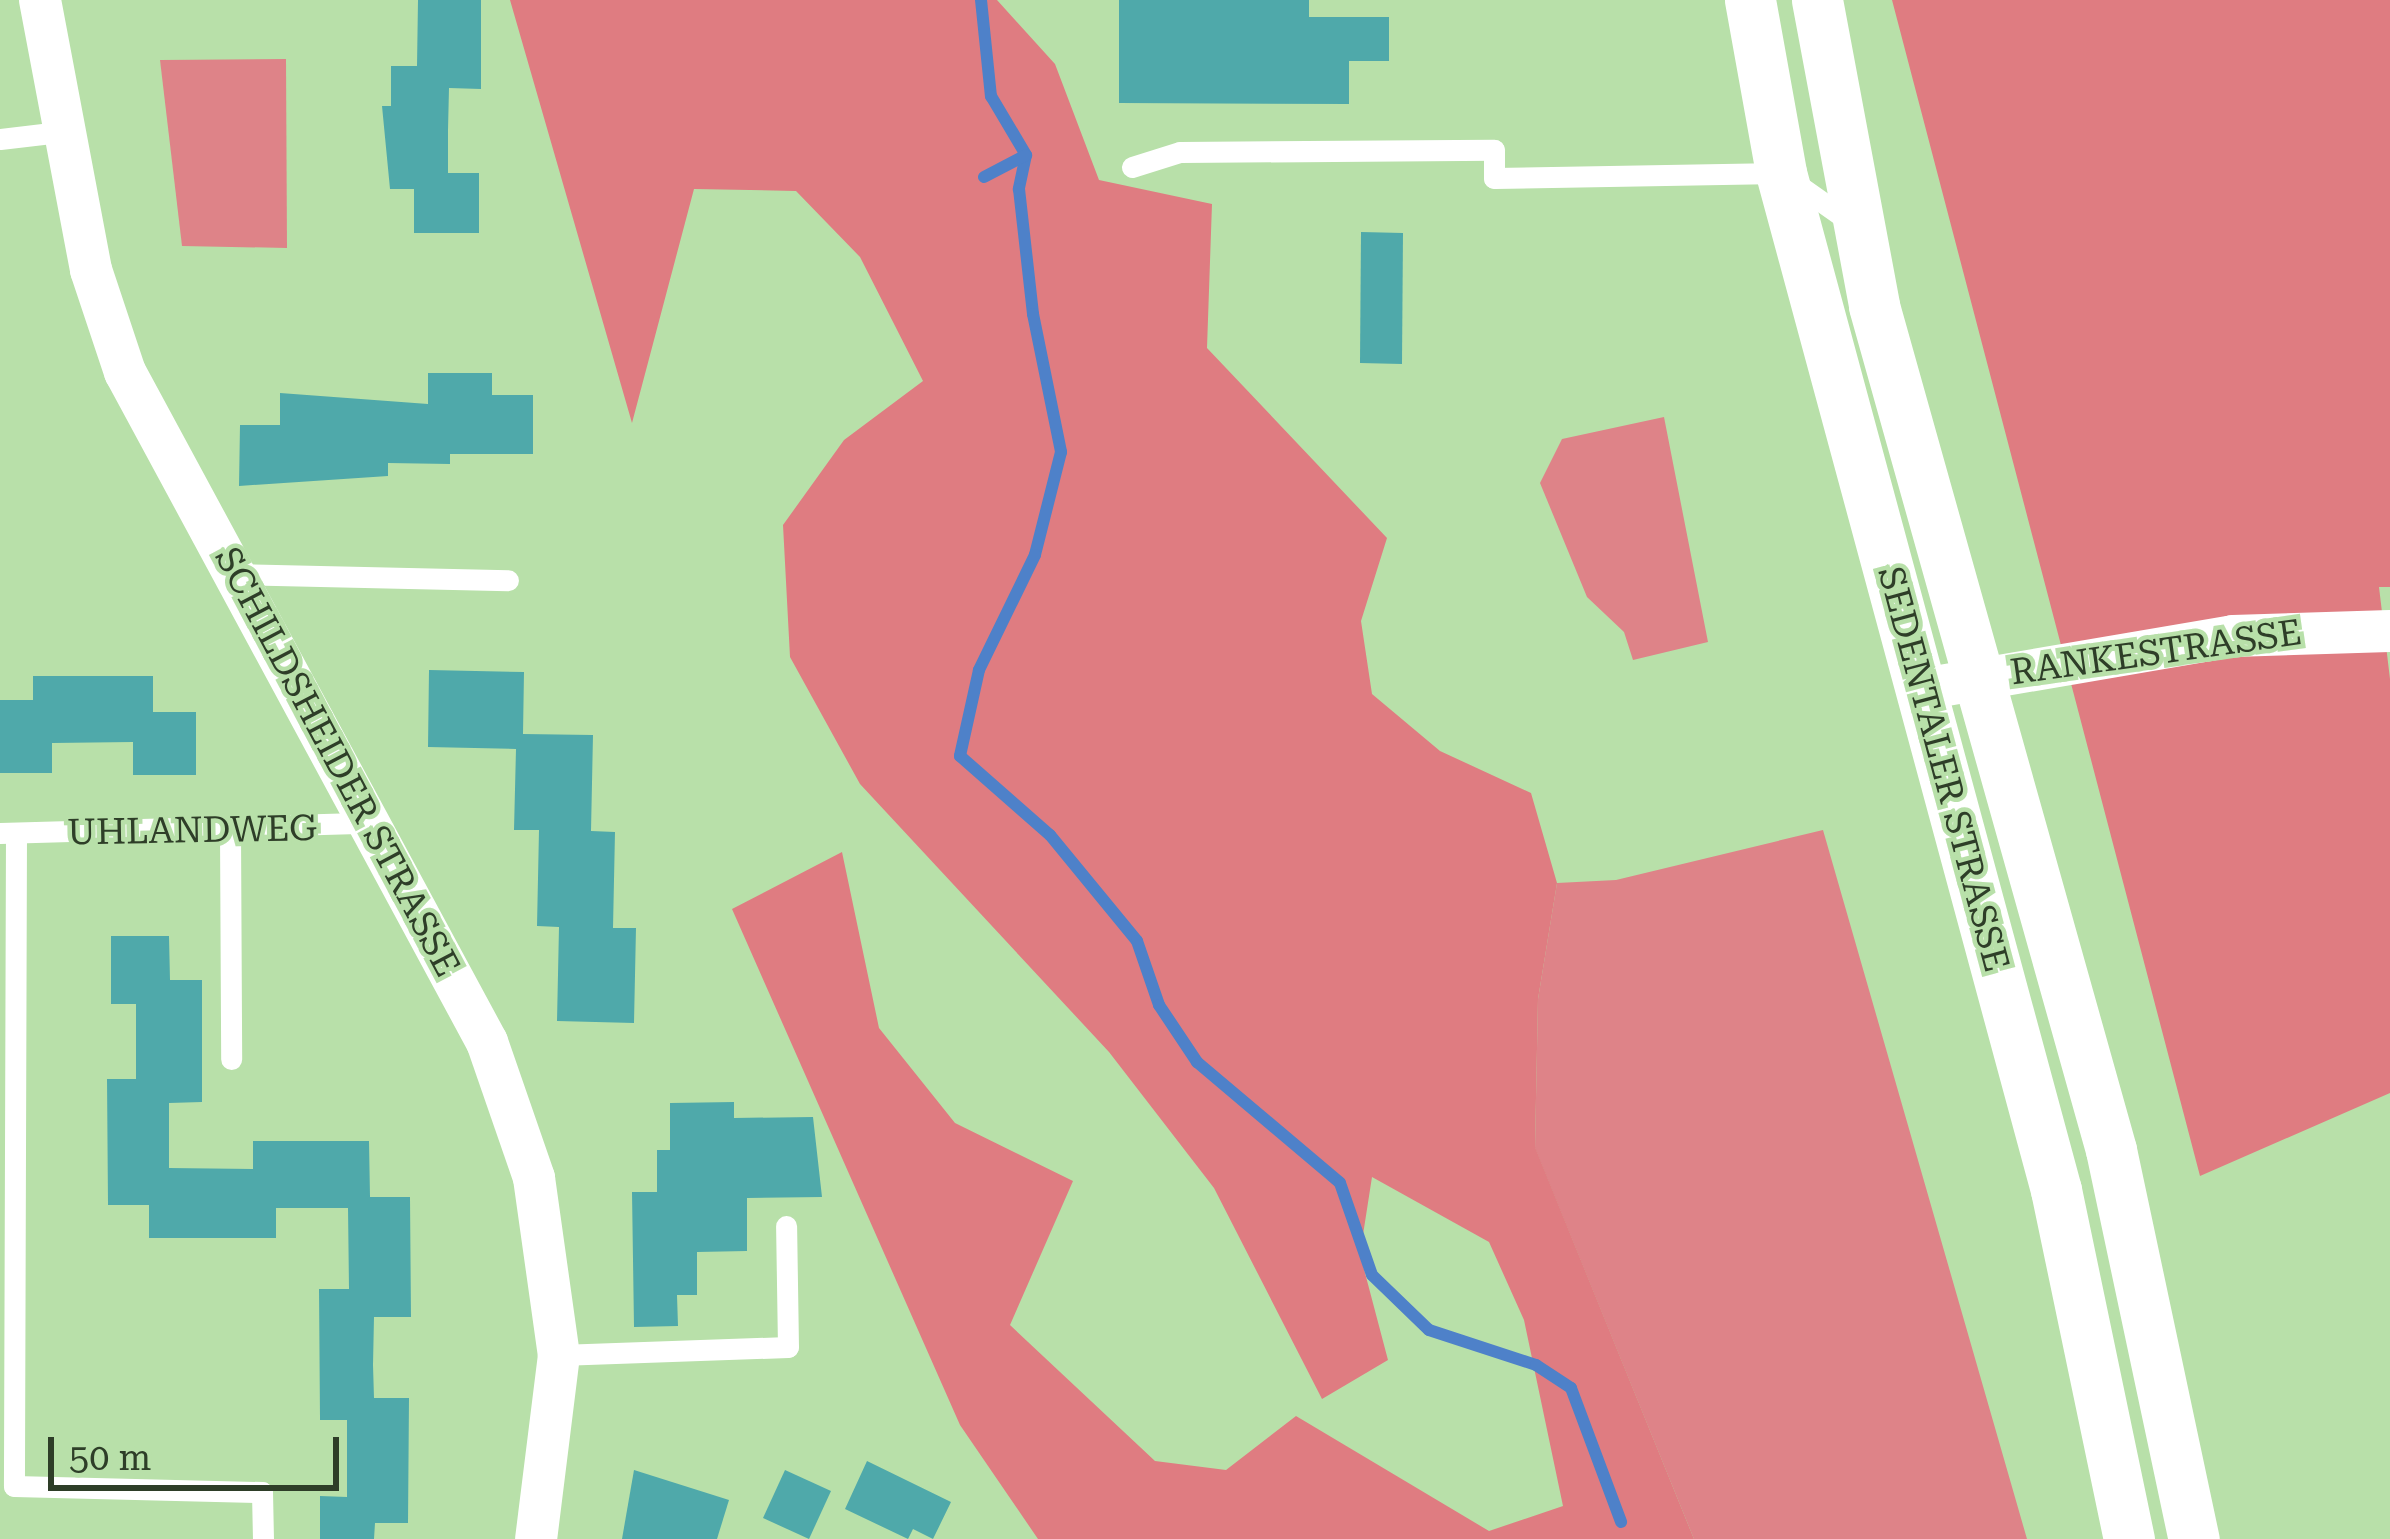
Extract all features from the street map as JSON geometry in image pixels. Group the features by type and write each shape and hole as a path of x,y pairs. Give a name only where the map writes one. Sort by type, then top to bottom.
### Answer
{"street":[{"name":"SCHILDSHEIDER STRASSE","path":"40,0 60,132 125,372 487,1042 534,1178 560,1355 550,1481 536,1539"},
{"name":"SEDENTALER STRASSE","path":"1750,0 1781,173 2061,1211 2128,1539"},
{"name":"SEDENTALER STRASSE","path":"1817,0 1855,225 2110,1150 2194,1539"},
{"name":"RANKESTRASSE","path":"1923,689 2233,636 2390,631"}],"lane":[{"path":"0,139 60,132"},
{"path":"1132,166 1180,152 1495,150 1494,178 1781,173 1855,225"},
{"path":"235,574 508,580"},
{"name":"UHLANDWEG","path":"262,1539 262,1492 14,1486 8,833 230,832 367,824"},
{"path":"230,832 231,1059"},
{"path":"560,1355 788,1347 786,1226"}],"shaded area":[{"path":"510,0 997,0 1055,64 1099,180 1212,204 1207,348 1387,538 1361,621 1372,694 1440,751 1531,793 1557,883 1538,999 1535,1147 1694,1539 1038,1539 960,1425 732,909 842,852 879,1028 955,1123 1073,1181 1010,1325 1155,1461 1226,1470 1296,1416 1489,1531 1563,1506 1524,1320 1489,1242 1372,1177 1360,1254 1388,1360 1322,1399 1214,1188 1109,1052 860,784 790,657 783,525 844,440 923,381 860,257 796,191 694,189 632,423"},
{"path":"1892,0 2390,0 2390,587 2379,587 2390,679 2390,1093 2200,1176"},
{"path":"286,59 287,248 182,246 160,60"},
{"path":"1664,417 1708,642 1633,660 1624,632 1587,597 1540,483 1562,439"},
{"path":"1823,830 2027,1539 1694,1539 1535,1148 1538,999 1557,883 1616,880"}],"building":[{"path":"418,0 481,0 481,89 449,88 448,130 448,173 479,173 479,233 414,233 414,189 390,189 382,106 391,106 391,66 417,66"},
{"path":"1119,0 1309,0 1309,17 1389,17 1389,61 1349,61 1349,104 1119,103"},
{"path":"1361,232 1403,233 1402,364 1360,363"},
{"path":"428,373 492,373 492,395 533,395 533,454 450,454 450,464 388,463 388,476 239,486 240,425 280,425 280,393 428,404"},
{"path":"429,670 524,672 523,734 593,735 591,831 615,832 613,928 636,928 634,1023 557,1021 559,927 537,926 539,830 514,830 516,749 428,747"},
{"path":"33,676 153,676 153,712 196,712 196,775 133,775 133,742 52,743 52,773 0,773 0,700 33,700"},
{"path":"111,936 169,936 170,980 202,980 202,1102 169,1103 169,1168 253,1169 253,1141 369,1141 370,1197 410,1197 411,1317 374,1317 373,1365 374,1398 409,1398 408,1523 375,1523 374,1539 320,1539 320,1496 347,1497 347,1420 320,1420 319,1289 349,1289 348,1208 276,1208 276,1238 149,1238 149,1205 108,1205 107,1079 136,1079 136,1004 111,1004"},
{"path":"734,1102 734,1118 813,1117 822,1197 747,1198 747,1251 697,1252 697,1295 677,1295 678,1326 634,1327 632,1192 657,1192 657,1150 670,1150 670,1103"},
{"path":"867,1461 951,1502 933,1539 913,1529 908,1539 845,1509"},
{"path":"634,1470 729,1500 717,1539 622,1539"},
{"path":"785,1470 831,1491 809,1539 763,1518"}],"waterway":[{"path":"981,0 991,96 1026,155 1019,189 1033,314 1061,452 1035,555 979,670 960,756 1050,835 1137,941 1159,1005 1197,1062 1340,1183 1372,1275 1429,1330 1536,1365 1571,1388 1621,1522"},
{"path":"984,177 1026,155"}]}
